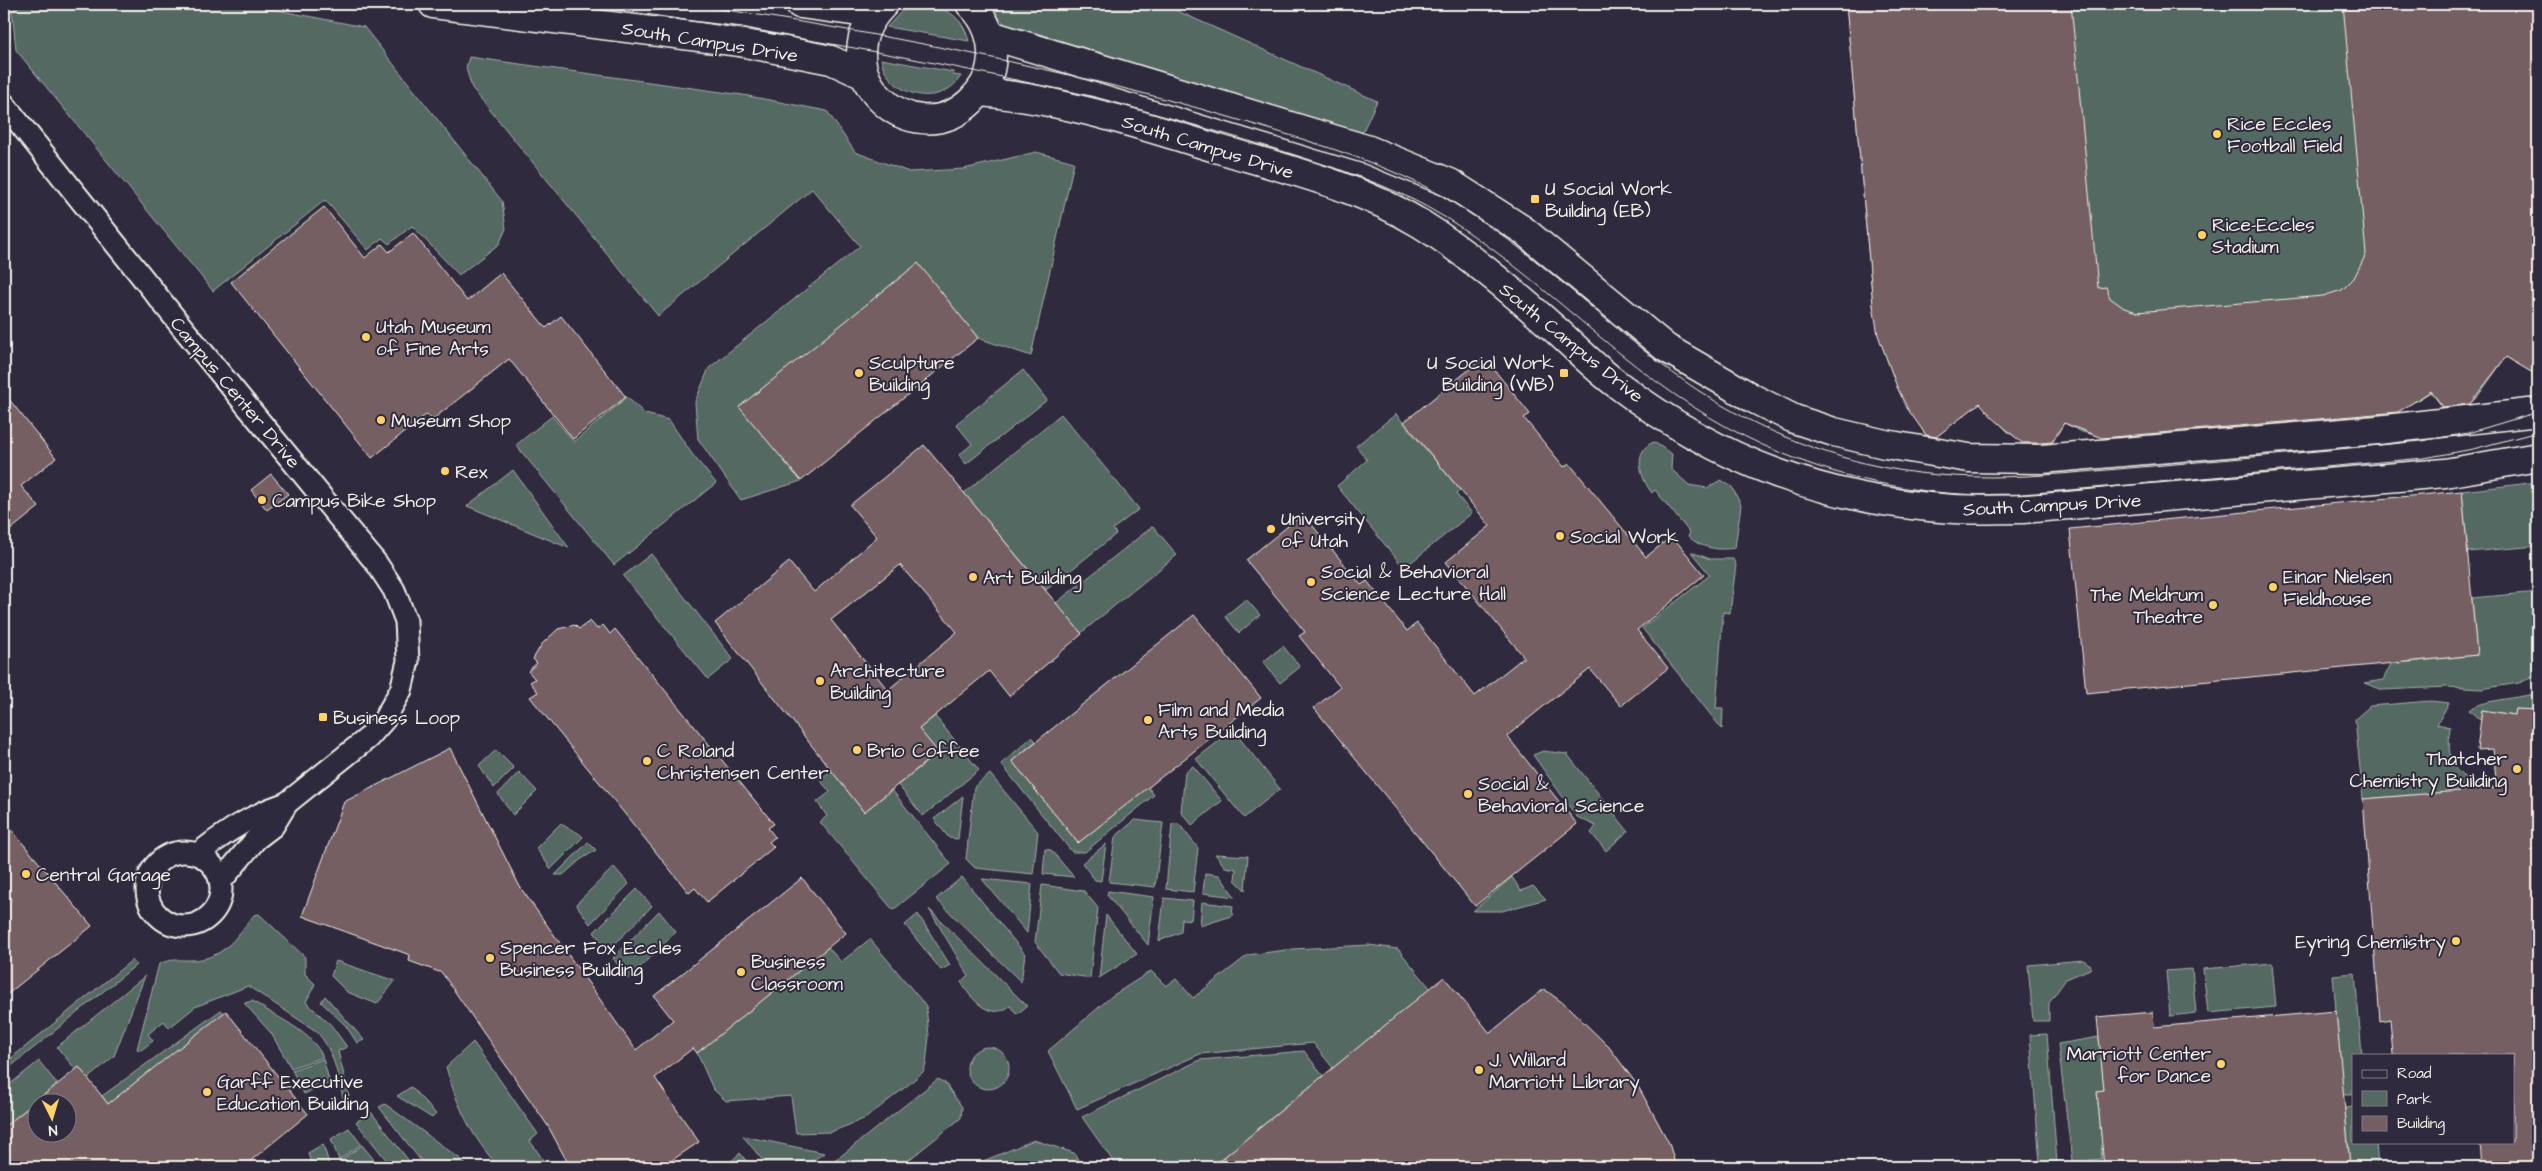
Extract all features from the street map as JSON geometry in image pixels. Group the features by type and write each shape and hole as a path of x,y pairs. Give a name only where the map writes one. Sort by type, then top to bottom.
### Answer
{"street":[{"name":"South Campus Drive","path":"434,4 740,42 831,60 864,75"},
{"path":"800,4 879,9"},
{"path":"879,9 864,31 861,48 864,75 876,96 895,111 918,119 942,118 964,108 981,92 990,72 993,56 990,35 975,6"},
{"path":"990,35 1369,150 1450,183 1522,230 1666,348 1754,399 1794,419 1834,432 1885,444 1969,458 2042,459 2377,430 2538,412"},
{"name":"South Campus Drive","path":"981,92 1012,94 1107,116 1352,189 1429,230 1489,274 1617,384 1698,439 1781,476 1814,486 1876,499 1953,509 2023,509 2445,472 2538,456"},
{"name":"Campus Center Drive","path":"4,104 182,327 372,557 386,577 401,605 408,640 408,661 401,690 393,706 368,738 287,803 273,826 256,838 221,881"},
{"name":"Campus Center Drive","path":"198,854 242,822 264,810 287,803"},
{"path":"184,851 198,854 213,864 221,881 221,899 212,915 197,925 177,927 159,918 148,902 146,883 154,865 170,854 184,851"}],"green space":[{"path":"24,4 246,4 364,27 502,201 506,229 499,244 459,275 412,226 389,244 382,238 368,250 325,200 213,291 16,50 12,10"},
{"path":"991,4 1162,4 1377,101 1362,133 1006,25 994,12"},
{"name":"Rice-Eccles Stadium","path":"1846,4 2538,4 2538,376 2506,357 2478,396 2452,420 2431,392 2390,416 2122,442 2082,432 2064,423 2044,457 2008,432 1980,403 1930,441 1901,393 1881,342 1873,305"},
{"path":"919,5 937,7 957,18 966,32 969,41 887,27 902,11"},
{"path":"469,57 743,95 827,111 855,152 909,172 964,169 1036,152 1074,162 1031,356 978,338 918,264 740,407 801,481 741,500 698,439 695,402 709,368 860,246 812,189 658,316 472,88 466,68"},
{"path":"881,59 953,72 953,75 961,76 952,87 941,93 916,94 904,90 894,82 886,72"},
{"path":"1023,370 1047,400 966,464 959,455 972,444 956,424"},
{"path":"627,397 645,414 669,420 692,454 716,483 614,565 516,445 552,416 574,442"},
{"path":"1061,414 1139,509 1113,529 1116,534 1046,590 964,493"},
{"path":"1396,414 1460,490 1456,494 1472,513 1404,568 1337,486 1367,460 1356,446"},
{"path":"1654,442 1672,454 1671,469 1689,485 1707,488 1721,480 1732,487 1741,505 1735,548 1710,548 1693,540 1688,536 1690,533 1655,490 1652,493 1644,480 1640,465 1643,451"},
{"path":"513,470 569,548 467,506"},
{"path":"2538,482 2538,546 2468,552 2462,491"},
{"path":"1153,526 1177,555 1081,633 1056,603"},
{"path":"1691,552 1710,559 1733,559 1736,565 1730,613 1723,612 1716,708 1723,708 1722,729 1642,628 1710,575"},
{"path":"651,554 733,659 708,679 623,576"},
{"path":"2538,592 2538,675 2519,683 2481,689 2448,687 2383,690 2364,683 2383,680 2391,664 2477,655 2472,598"},
{"path":"1246,599 1260,615 1239,633 1225,616"},
{"path":"1283,646 1300,667 1280,683 1263,662"},
{"path":"2538,693 2538,710 2515,709 2514,715 2482,710 2480,720 2469,710 2482,704"},
{"path":"2430,701 2449,703 2437,724 2450,727 2450,753 2452,763 2457,770 2472,781 2497,788 2363,799 2355,719 2370,706"},
{"path":"935,716 979,770 923,816 898,785 938,753 919,729"},
{"path":"1233,730 1280,789 1244,818 1196,759"},
{"path":"1032,737 1036,741 1012,761 1078,843 1148,787 1154,795 1085,852 1072,852 1001,764"},
{"path":"496,750 514,768 494,788 479,766"},
{"path":"1543,751 1567,754 1628,831 1606,851 1591,833 1596,826 1577,817 1533,755"},
{"path":"1193,766 1222,801 1192,825 1181,812 1185,772"},
{"path":"831,770 864,812 892,790 951,864 893,910 820,822 827,816 817,802 830,792 820,780"},
{"path":"519,772 537,791 513,815 498,794"},
{"path":"990,774 1038,832 1033,874 975,868 966,859 974,787"},
{"path":"963,796 958,839 949,838 934,819"},
{"path":"1135,820 1163,823 1155,887 1109,882 1115,837"},
{"path":"561,823 583,837 551,869 536,848"},
{"path":"1172,824 1179,824 1198,848 1193,892 1166,889"},
{"path":"588,842 596,850 580,860 563,875 555,875"},
{"path":"1106,844 1101,881 1095,880 1082,863"},
{"path":"1045,849 1051,850 1074,877 1043,874"},
{"path":"1215,854 1248,856 1245,890 1235,880 1236,869 1225,867"},
{"path":"614,867 629,884 590,924 576,904"},
{"path":"1205,873 1219,875 1235,897 1203,893"},
{"path":"962,877 1025,954 1021,982 936,899"},
{"path":"1512,877 1521,891 1533,886 1546,899 1502,911 1473,911"},
{"path":"982,879 1032,884 1027,933"},
{"path":"1042,885 1084,891 1098,908 1090,978 1059,973 1035,942"},
{"path":"637,889 652,906 608,951 594,932"},
{"path":"1108,891 1154,897 1148,945 1107,895"},
{"path":"1164,898 1193,901 1191,920 1182,919 1181,932 1159,941"},
{"path":"1202,902 1233,906 1232,916 1200,926"},
{"path":"929,909 1027,1006 1017,1014 1010,1006 1002,1010 993,1011 977,1002 961,982 968,975"},
{"path":"659,911 676,932 628,979 613,958"},
{"path":"259,914 305,957 305,974 315,984 306,1002 331,1025 347,1047 338,1051 349,1096 343,1098 331,1054 316,1031 248,986 195,1007 169,1028 164,1021 148,1034 153,1041 141,1050 137,1049 159,964 178,960 202,959 220,952 228,946 254,915"},
{"path":"918,914 950,965 941,970 905,925"},
{"path":"1106,915 1137,954 1099,978"},
{"path":"870,939 926,1006 929,1036 926,1064 923,1072 866,1118 831,1132 796,1133 791,1096 726,1101 713,1089 697,1053 828,947 841,962"},
{"path":"1369,945 1398,949 1431,989 1333,1068 1313,1043 1200,1054 1077,1109 1048,1051 1112,996 1151,971 1166,986 1176,979 1193,998 1248,955 1293,949"},
{"path":"132,960 136,965 4,1072 4,1064"},
{"path":"2083,960 2091,965 2090,969 2066,979 2049,1003 2049,1021 2033,1021 2028,965"},
{"path":"336,961 395,981 377,1004 347,992 331,976"},
{"path":"2272,963 2276,1007 2208,1013 2203,969"},
{"path":"2192,969 2196,1013 2170,1016 2166,971"},
{"path":"2355,973 2362,1054 2352,1054 2352,1094 2343,1094 2333,975"},
{"path":"145,976 114,1056 85,1081 57,1047"},
{"path":"325,996 364,1040 357,1043 346,1026 321,1002"},
{"path":"253,1001 302,1032 310,1039 323,1057 291,1068 271,1033 244,1003"},
{"path":"221,1010 224,1013 108,1104 102,1096"},
{"path":"2047,1034 2057,1162 2040,1164 2030,1035"},
{"path":"2099,1037 2104,1090 2097,1091 2101,1136 2123,1147 2101,1149 2102,1159 2090,1160 2090,1167 2077,1167 2072,1161 2058,1044"},
{"path":"473,1042 538,1134 530,1141 548,1167 499,1167 473,1133 460,1108 446,1067"},
{"path":"992,1047 1000,1050 1006,1056 1009,1068 1006,1080 1000,1086 984,1089 976,1086 970,1080 967,1064 970,1056 976,1050"},
{"path":"1304,1051 1323,1076 1212,1167 1117,1167 1082,1117 1200,1060"},
{"path":"323,1059 330,1083 304,1094 292,1070"},
{"path":"39,1061 57,1084 45,1094 28,1094 28,1108 4,1127 4,1089"},
{"path":"938,1079 945,1083 962,1107 961,1118 900,1167 827,1167"},
{"path":"411,1087 436,1114 432,1118 397,1096"},
{"path":"385,1104 459,1158 468,1167 425,1166 379,1107"},
{"path":"2352,1107 2352,1144 2376,1144 2378,1167 2337,1167 2350,1165 2345,1108"},
{"path":"371,1112 409,1161 401,1167 392,1167 356,1122"},
{"path":"349,1128 361,1144 339,1160 331,1139"},
{"path":"743,1136 824,1153 804,1167 768,1167"},
{"path":"1034,1140 1074,1153 1083,1167 969,1167"},
{"path":"323,1144 330,1167 312,1167 308,1153"},
{"path":"362,1145 380,1167 341,1167 339,1162"},
{"path":"740,1153 751,1167 725,1167"}],"building":[{"name":"Rice-Eccles Stadium","path":"1846,4 2071,4 2098,288 2106,287 2110,298 2124,308 2137,312 2323,296 2342,290 2354,278 2366,254 2343,4 2538,4 2538,376 2506,357 2470,404 2443,407 2431,391 2398,412 2102,438 2064,423 2052,442 2041,443 2022,443 1992,417 1980,403 1936,437 1926,435 1907,408 1897,387 1878,335 1873,305"},
{"path":"324,207 365,258 382,244 389,252 413,233 467,301 501,273 546,328 561,316 626,397 573,439 509,359 432,420 427,414 372,458 231,282"},
{"name":"Sculpture Building","path":"918,263 978,338 801,481 739,407"},
{"path":"1481,360 1484,364 1487,361 1530,414 1524,418 1564,467 1569,463 1646,557 1672,536 1704,575 1637,630 1668,668 1621,706 1590,669 1507,736 1577,824 1475,906 1314,708 1340,687 1299,636 1305,632 1246,560 1303,514 1361,585 1367,581 1407,631 1417,623 1475,696 1524,657 1446,562 1490,526 1404,422"},
{"path":"4,393 56,458 21,486 39,507 4,535"},
{"path":"924,445 1082,634 1009,696 989,671 919,729 938,752 864,812 715,623 789,562 814,592 877,537 850,505","holes":["900,565 957,632 888,690 831,620"]},
{"path":"271,474 288,494 267,510 251,490"},
{"name":"Einar Nielsen Fieldhouse","path":"2462,491 2477,655 2086,693 2070,529"},
{"name":"Film and Media Arts Building","path":"1194,615 1261,698 1078,843 1012,761"},
{"name":"C Roland Christensen Center","path":"590,621 597,629 603,625 610,634 615,629 774,824 768,828 775,837 769,842 774,847 707,902 695,888 689,893 530,697 538,692 530,682 535,679 528,671 537,663 533,659 542,644 558,629 575,625 579,629"},
{"name":"Eyring Chemistry","path":"2515,709 2538,710 2538,1167 2482,1167 2480,1144 2514,1144 2514,1054 2393,1054 2390,1019 2380,1021 2363,799 2497,788 2493,749 2477,750 2482,710 2514,715"},
{"name":"Spencer Fox Eccles Business Building","path":"450,748 520,887 636,1050 673,1020 654,996 802,878 846,933 697,1053 693,1048 655,1078 699,1142 662,1167 570,1167 548,1126 442,973 409,961 410,955 302,916 344,802"},
{"name":"Central Garage","path":"4,821 92,926 4,997"},
{"name":"J. Willard Marriott Library","path":"1444,977 1490,1033 1544,989 1567,1006 1609,1047 1638,1086 1669,1143 1676,1167 1212,1167"},
{"name":"Garff Executive Education Building","path":"226,1011 308,1114 243,1167 4,1167 4,1127 28,1108 28,1144 78,1144 78,1094 45,1094 79,1067 108,1104"},
{"name":"Marriott Center for Dance","path":"2336,1011 2350,1166 2104,1167 2097,1091 2104,1090 2097,1017 2153,1012 2154,1027"}],"tram line":[{"path":"579,4 819,42 979,72 1137,109 1215,131 1363,178 1427,207 1468,232 1544,290 1618,352 1695,408 1762,445 1797,459 1870,481 1945,493 1983,495 2053,493 2424,458 2473,449 2538,432"},
{"path":"688,4 894,38 1030,66 1165,99 1232,118 1281,132 1378,165 1424,186 1456,204 1517,246 1661,364 1708,397 1733,412 1785,437 1868,464 1940,475 1975,477 2046,475 2421,441 2468,433 2538,412"}],"place":[{"name":"Rice Eccles Football Field","path":"2217,134"},
{"name":"U Social Work Building (EB)","path":"1535,199"},
{"name":"Rice-Eccles Stadium","path":"2202,235"},
{"name":"Utah Museum of Fine Arts","path":"366,337"},
{"name":"Sculpture Building","path":"859,373"},
{"name":"U Social Work Building (WB)","path":"1564,373"},
{"name":"Museum Shop","path":"381,420"},
{"name":"Rex","path":"445,471"},
{"name":"Campus Bike Shop","path":"262,500"},
{"name":"University of Utah","path":"1271,529"},
{"name":"Social Work","path":"1560,536"},
{"name":"Art Building","path":"973,577"},
{"name":"Social & Behavioral Science Lecture Hall","path":"1311,582"},
{"name":"Einar Nielsen Fieldhouse","path":"2273,587"},
{"name":"The Meldrum Theatre","path":"2213,605"},
{"name":"Architecture Building","path":"820,681"},
{"name":"Business Loop","path":"323,717"},
{"name":"Film and Media Arts Building","path":"1148,720"},
{"name":"Brio Coffee","path":"857,750"},
{"name":"C Roland Christensen Center","path":"647,761"},
{"name":"Thatcher Chemistry Building","path":"2517,769"},
{"name":"Social & Behavioral Science","path":"1468,794"},
{"name":"Central Garage","path":"26,874"},
{"name":"Eyring Chemistry","path":"2456,941"},
{"name":"Spencer Fox Eccles Business Building","path":"490,958"},
{"name":"Business Classroom","path":"741,972"},
{"name":"Marriott Center for Dance","path":"2221,1064"},
{"name":"J. Willard Marriott Library","path":"1479,1070"},
{"name":"Garff Executive Education Building","path":"207,1092"}]}
